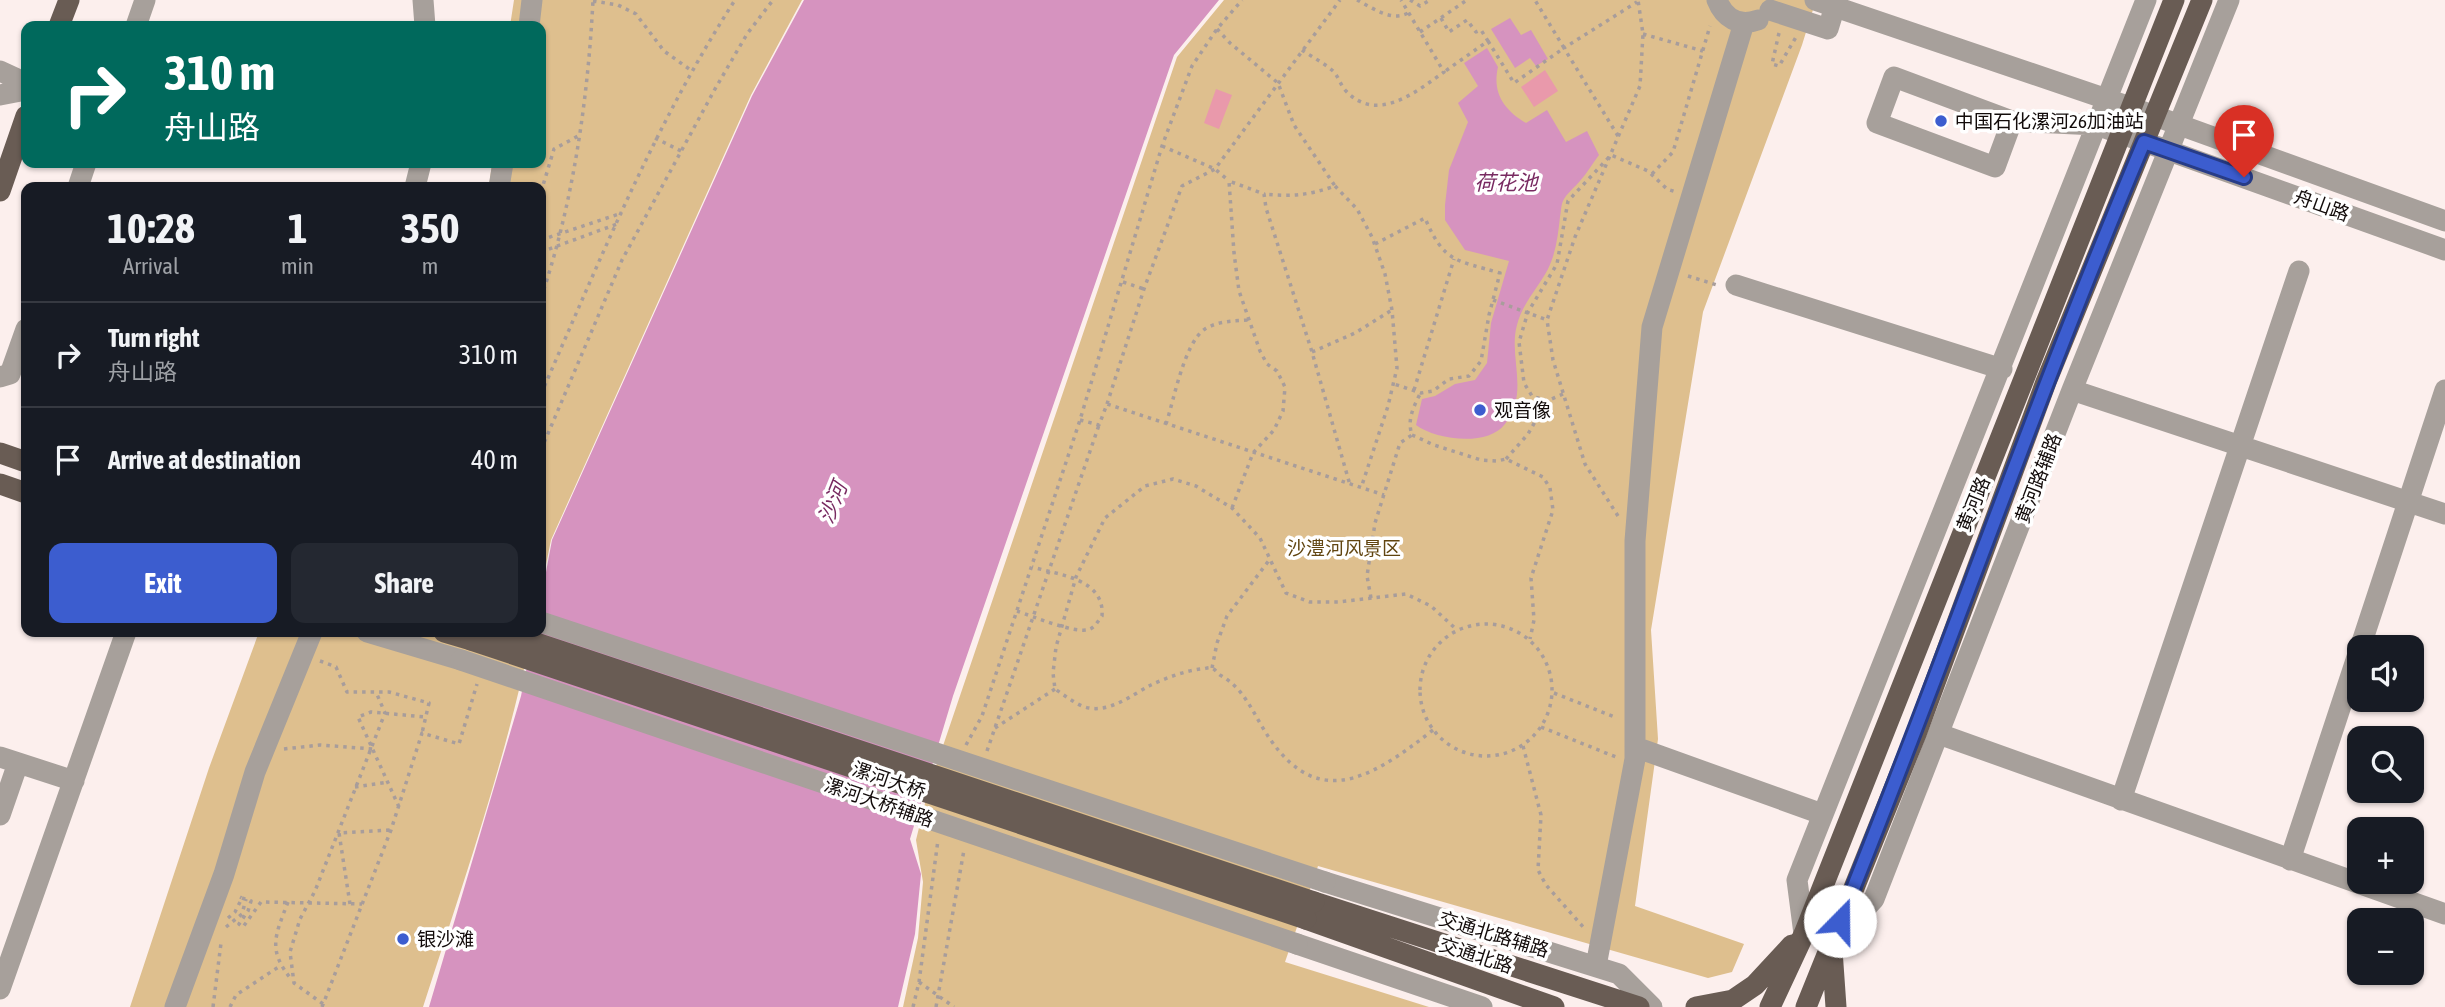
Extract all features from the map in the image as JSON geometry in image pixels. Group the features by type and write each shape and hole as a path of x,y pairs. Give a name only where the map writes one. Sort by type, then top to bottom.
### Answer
{"main road":[{"path":"61,21 69,0"},
{"name":"黄河路","path":"1770,1007 1804,934 2174,0"},
{"name":"黄河路","path":"1806,1007 1916,734 2046,382 2202,0"},
{"path":"0,191 21,130"},
{"path":"0,453 21,460"},
{"path":"0,484 21,491"},
{"name":"漯河大桥","path":"461,637 1310,911"},
{"name":"漯河大桥","path":"517,637 1310,911"},
{"name":"交通北路","path":"1310,911 1553,1007"},
{"name":"交通北路","path":"1310,911 1639,1007"},
{"path":"1696,1007 1734,1000 1755,985 1804,934"},
{"path":"1831,945 1836,1007"}],"street":[{"path":"138,21 145,0"},
{"path":"423,0 425,21"},
{"path":"530,21 532,0"},
{"path":"1804,934 1797,880 2147,0"},
{"name":"黄河路辅路","path":"1831,945 1874,899 2072,390 2229,0"},
{"path":"1715,10 1744,23 1759,20 1775,8 1828,29 1825,3"},
{"name":"舟山路","path":"1825,3 2130,107 2445,221"},
{"path":"1599,956 1635,756 1634,541 1653,327 1744,23"},
{"path":"0,71 21,81"},
{"name":"舟山路","path":"2012,121 1995,167 1877,123 1894,77 2012,121 2096,125 2120,132 2445,250"},
{"path":"0,95 21,91"},
{"path":"2121,800 2299,271"},
{"path":"1736,285 2001,369"},
{"path":"0,377 10,373 21,347"},
{"path":"2072,390 2445,514"},
{"path":"2365,635 2445,390"},
{"name":"交通北路辅路","path":"546,624 1325,882 1599,956 1651,1007"},
{"path":"0,989 124,637"},
{"path":"175,1007 224,874 265,746 310,637"},
{"name":"漯河大桥辅路","path":"384,637 461,660 1482,1007"},
{"path":"2290,860 2347,688"},
{"path":"1939,734 2445,914"},
{"path":"1635,756 1822,814"},
{"path":"0,815 9,760 74,782"}],"path":[{"path":"546,280 578,155 591,44 593,0 618,5 636,14 664,51 692,71"},
{"path":"546,383 655,138 735,0"},
{"path":"546,438 622,260 747,34 773,0"},
{"path":"967,745 982,716 1080,420 1162,146 1192,66 1217,29 1242,0"},
{"path":"984,760 1144,289 1182,186 1214,169 1340,0"},
{"path":"1357,0 1396,17 1408,13"},
{"path":"1401,0 1444,72"},
{"path":"1410,0 1420,6 1430,0"},
{"path":"1420,32 1467,0"},
{"path":"1535,0 1618,136"},
{"path":"1441,18 1449,32 1467,20 1476,32 1481,30 1514,83 1638,1 1643,34 1640,86 1575,237 1547,320 1553,360 1586,464 1634,541"},
{"path":"1775,8 1772,64 1779,66 1798,33"},
{"path":"1652,174 1673,152 1715,10"},
{"path":"1217,29 1278,83 1294,125 1335,186 1357,209 1375,244 1385,274 1392,310 1397,368 1361,488"},
{"path":"1643,34 1703,51"},
{"path":"1302,50 1335,73 1345,91 1364,104 1388,104 1403,100 1488,41"},
{"path":"544,182 554,149 580,135"},
{"path":"655,138 681,151"},
{"path":"1162,146 1214,169 1229,181 1264,194 1290,197 1335,186"},
{"path":"1611,155 1652,174 1667,189 1691,198"},
{"path":"1547,401 1532,396 1524,383 1519,342 1528,312 1557,264 1568,201 1611,155"},
{"path":"1229,181 1239,291 1267,364 1276,371 1285,387 1283,411 1274,430 1253,453 1232,508"},
{"path":"1264,194 1350,485"},
{"path":"546,238 622,213"},
{"path":"1375,244 1425,218 1436,243 1454,259 1500,273 1481,361 1469,376 1449,379 1433,391 1421,393 1394,384"},
{"path":"546,250 617,224"},
{"path":"1414,390 1454,259"},
{"path":"1669,271 1734,290 1736,285"},
{"path":"1122,282 1144,289"},
{"path":"1493,300 1547,320"},
{"path":"1312,352 1355,334 1392,310"},
{"path":"1166,424 1184,367 1193,344 1202,331 1229,321 1248,320"},
{"path":"1412,435 1409,425 1421,393"},
{"path":"1412,435 1466,456 1497,461 1506,458 1528,434 1547,401 1563,394"},
{"path":"1107,404 1384,495"},
{"path":"1080,420 1099,425"},
{"path":"1371,598 1367,576 1375,523 1400,443 1412,435"},
{"path":"1506,458 1543,477 1550,488 1553,510 1531,579 1534,620 1530,639"},
{"path":"1055,690 1053,673 1056,647 1076,580 1105,518 1120,503 1145,486 1173,479 1196,486 1232,508 1260,538 1286,593 1310,602 1338,603 1406,594 1431,606 1457,630"},
{"path":"1212,668 1217,643 1227,616 1270,559"},
{"path":"1017,611 1087,631 1094,627 1102,616 1100,597 1092,587 1032,566"},
{"path":"1476,624 1495,624 1514,629 1530,639 1543,656 1551,675 1554,693 1549,712 1541,727 1523,745 1504,754 1475,755 1447,744 1433,730 1424,712 1420,693 1422,674 1429,656 1441,641 1457,630 1476,624"},
{"path":"288,902 274,939 280,966 294,983 323,1005 391,830 429,703 389,692 347,692 336,667 303,655"},
{"path":"1055,690 1084,707 1096,708 1120,704 1150,685 1190,670 1212,668 1244,696 1275,746 1297,768 1322,780 1345,782 1366,775 1394,761 1433,730"},
{"path":"422,733 459,744 478,682"},
{"path":"995,728 1055,690"},
{"path":"294,983 290,952 300,919 339,833 386,713 376,692"},
{"path":"1554,693 1635,725"},
{"path":"399,807 358,717 371,712 426,717"},
{"path":"1541,727 1635,756"},
{"path":"265,746 281,750 320,745 373,750"},
{"path":"1523,745 1541,815 1538,870 1546,885 1599,956"},
{"path":"355,787 388,782"},
{"path":"339,833 391,830"},
{"path":"339,833 350,904"},
{"path":"913,1007 940,835"},
{"path":"936,1007 966,842"},
{"path":"213,1007 221,931 242,914 244,899 251,901 239,924 243,927 261,902 362,904"},
{"path":"230,1007 236,995 280,966"},
{"path":"919,982 954,1007"}],"green space":[{"path":"514,0 802,0 751,95 551,540 546,564 546,182 490,182 491,168 546,168 546,21 511,21"},
{"name":"沙澧河风景区","path":"1224,0 1816,0 1802,45 1703,312 1651,630 1658,739 1635,906 1744,944 1732,972 1708,978 1318,866 1285,962 1429,1007 903,1007 918,938 923,882 916,840 929,787 1177,57"},
{"path":"257,637 531,637 497,774 423,1007 130,1007 209,768"}],"water":[{"name":"沙河","path":"804,0 1219,0 1174,55 953,696 910,839 921,874 915,934 898,1007 429,1007 521,696 533,637 546,637 546,572 552,540 752,96"},
{"path":"1510,18 1521,35 1531,30 1548,59 1536,66 1530,58 1515,68 1491,29"},
{"name":"荷花池","path":"1487,48 1498,67 1498,93 1512,112 1526,123 1547,110 1566,142 1587,131 1599,155 1563,201 1551,263 1519,317 1515,337 1517,387 1512,412 1497,431 1487,436 1462,439 1436,434 1416,425 1422,399 1435,396 1455,384 1475,380 1487,363 1491,323 1509,261 1465,250 1445,220 1449,170 1468,122 1458,103 1478,86 1464,63"}],"building":[{"path":"1545,70 1558,91 1534,107 1521,87"},
{"path":"1216,89 1232,95 1219,129 1204,123"}],"place":[{"name":"中国石化漯河26加油站","path":"1941,121"},
{"name":"观音像","path":"1480,410"},
{"name":"银沙滩","path":"403,939"}],"route":[{"path":"1840,921 1916,734 2046,382 2144,142 2244,177"}]}
